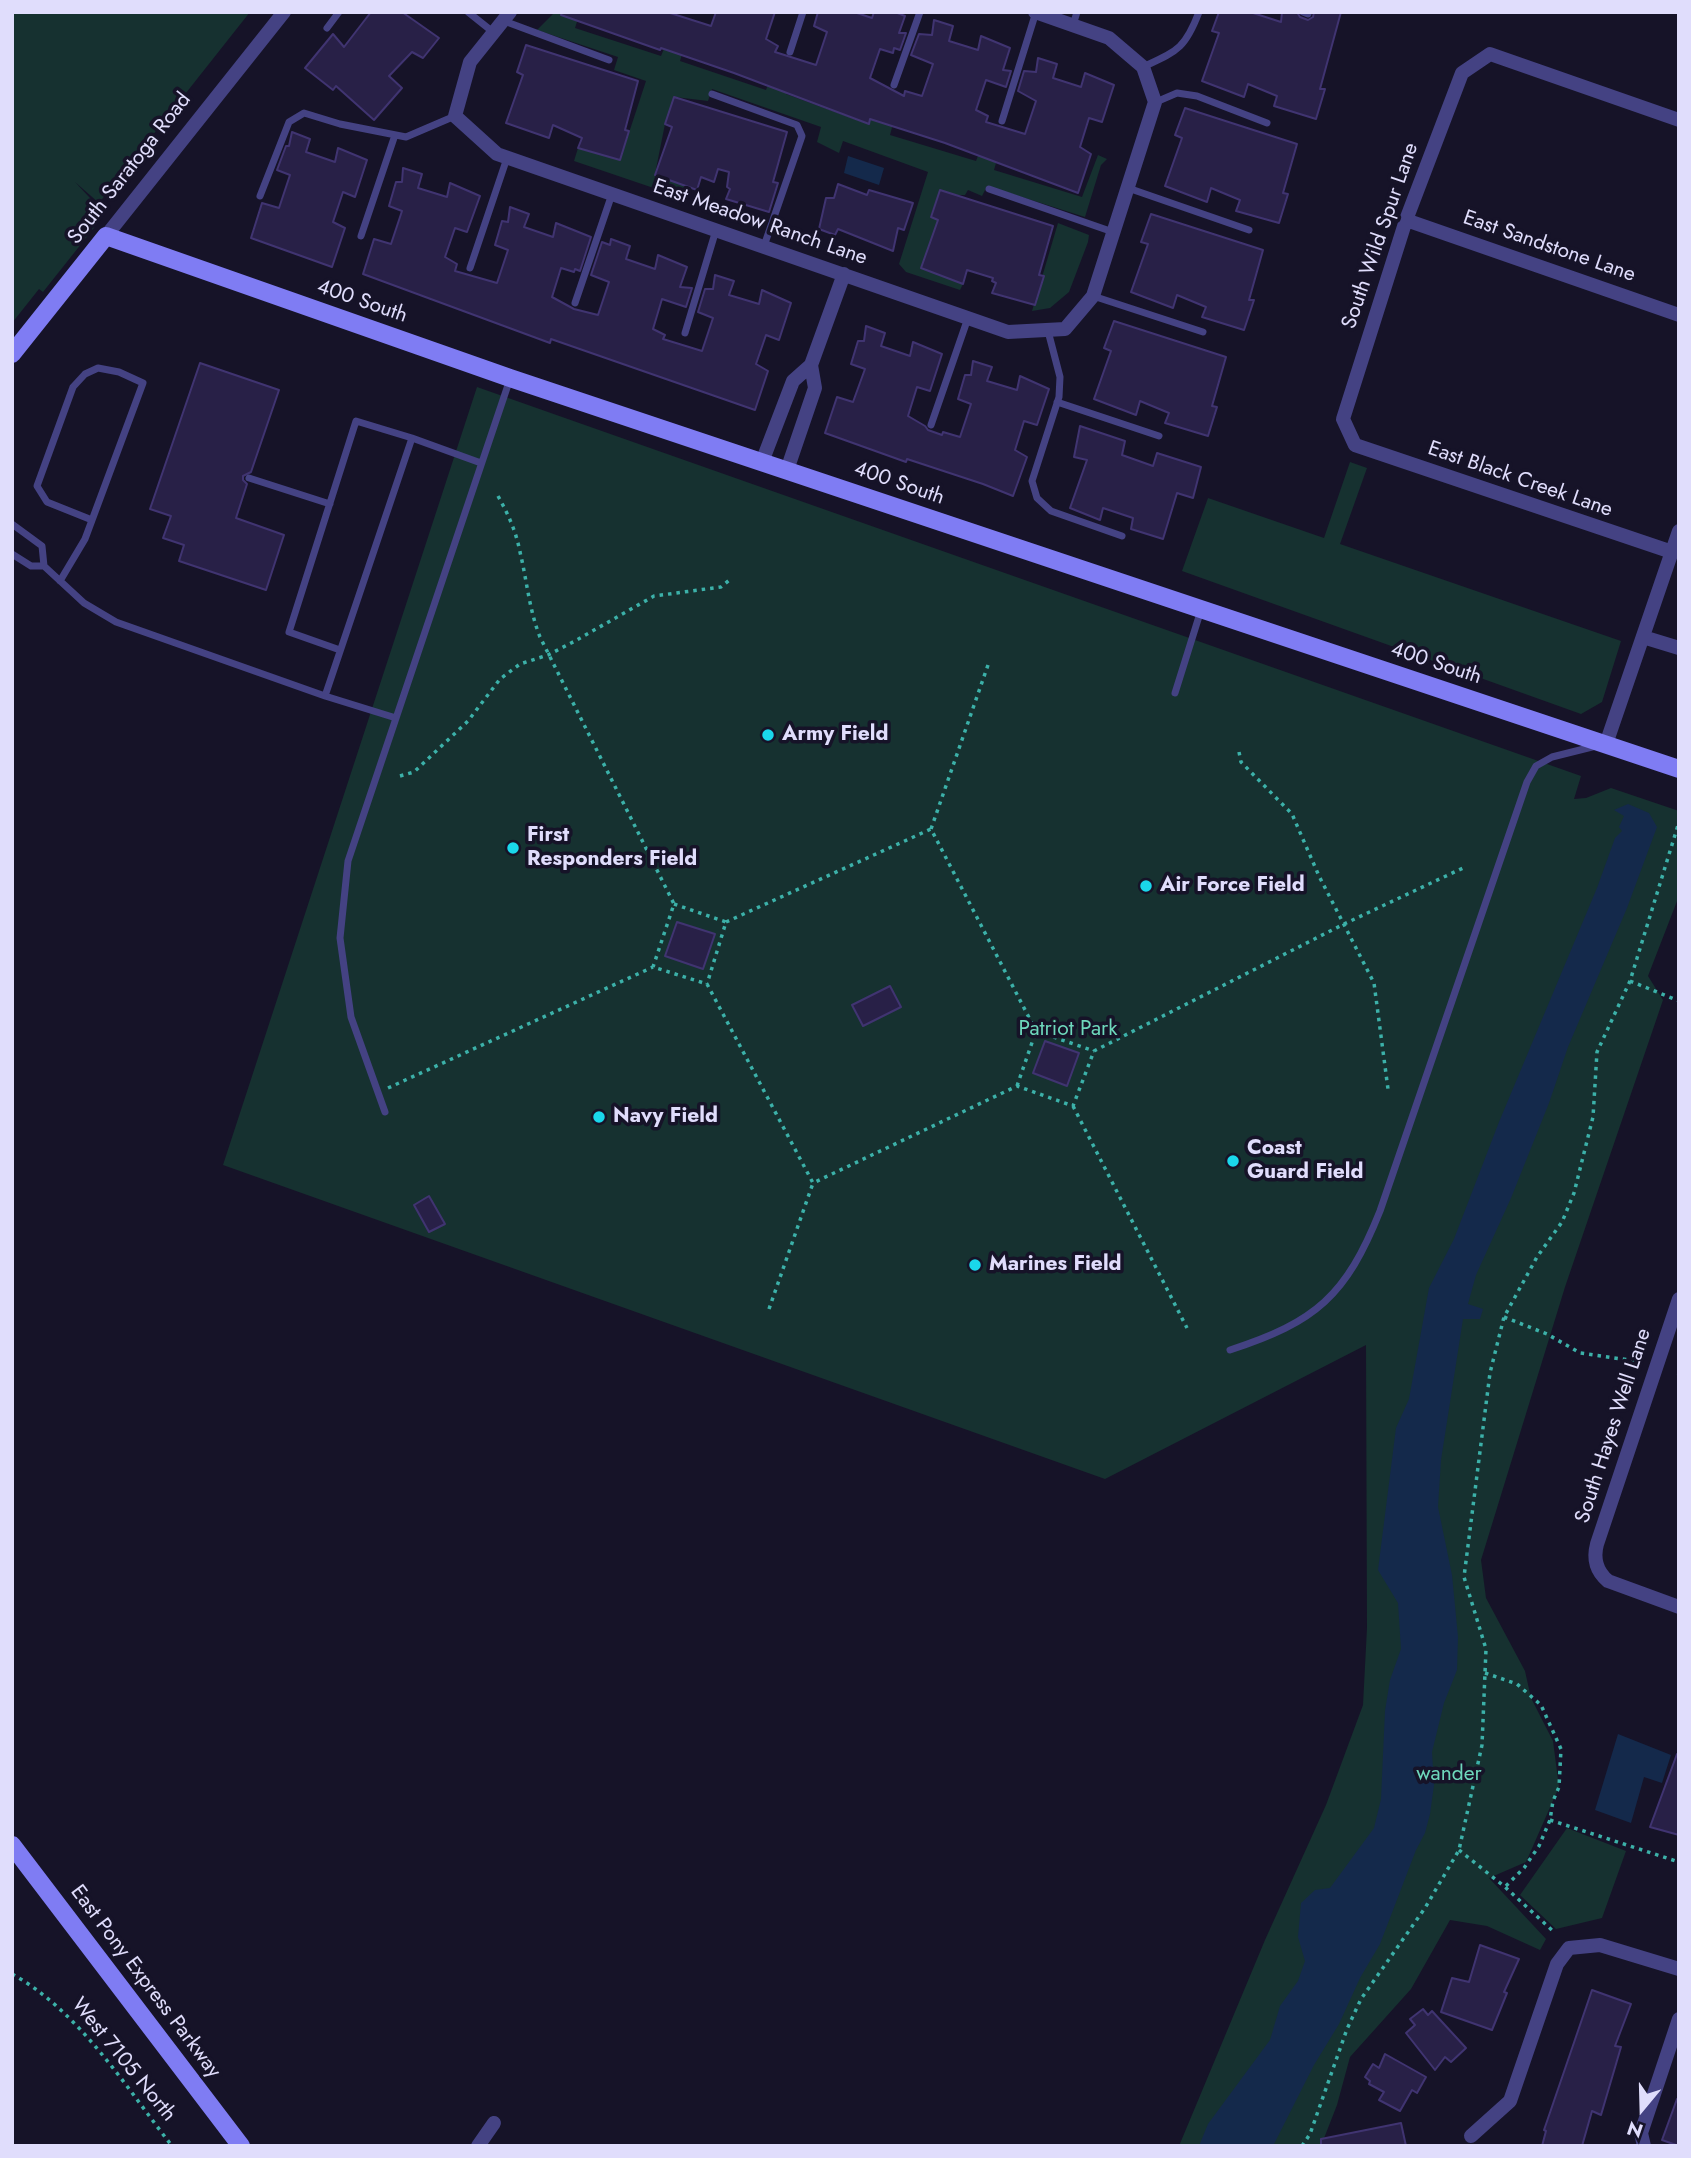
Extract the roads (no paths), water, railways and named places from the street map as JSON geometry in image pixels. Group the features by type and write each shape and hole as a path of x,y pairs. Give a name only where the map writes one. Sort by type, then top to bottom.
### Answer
{"street":[{"name":"South Saratoga Road","path":"12,354 284,12"},
{"path":"1035,12 1075,19 1109,38 1143,67 1155,102 1093,296"},
{"path":"455,116 470,62 507,16"},
{"name":"South Wild Spur Lane","path":"1355,445 1343,419 1406,220 1462,74 1490,54 1679,120"},
{"name":"East Meadow Ranch Lane","path":"455,116 497,154 1008,332 1065,329 1093,296"},
{"name":"East Sandstone Lane","path":"1406,220 1679,314"},
{"name":"400 South","path":"106,236 510,378 1679,769"},
{"path":"762,462 793,381 811,365 844,274"},
{"path":"787,470 815,388 811,365"},
{"name":"East Black Creek Lane","path":"1355,445 1672,552"},
{"path":"1606,744 1679,531"},
{"path":"1643,637 1679,648"},
{"name":"South Hayes Well Lane","path":"1679,1298 1597,1544 1595,1557 1598,1569 1604,1578 1613,1584 1679,1606"},
{"name":"East Pony Express Parkway","path":"12,1845 241,2146"},
{"path":"1471,2136 1510,2101 1557,1964 1569,1948 1600,1945 1679,1969"},
{"path":"1644,2146 1642,2133 1679,2019"},
{"path":"478,2146 494,2123"}],"lane":[{"path":"327,28 339,12"},
{"path":"468,12 494,33"},
{"path":"790,51 803,12"},
{"path":"894,85 920,12"},
{"path":"1002,121 1035,12"},
{"path":"1143,67 1175,52 1189,37 1199,12"},
{"path":"507,16 609,60"},
{"path":"1155,102 1177,93 1197,96 1267,123"},
{"path":"712,94 797,125 802,135 764,246"},
{"path":"260,196 289,122 304,113 340,124 405,137 455,116"},
{"path":"361,236 395,135"},
{"path":"470,268 507,157"},
{"path":"1128,188 1249,230"},
{"path":"989,189 1114,232"},
{"path":"575,303 613,194"},
{"path":"685,333 716,230"},
{"path":"1093,296 1203,332"},
{"path":"931,425 968,318"},
{"path":"1048,330 1060,377 1058,402 1032,481 1037,498 1051,511 1122,536"},
{"path":"60,581 85,539 144,383 119,372 98,368 85,374 73,387 37,486 47,502 92,520"},
{"path":"385,1112 351,1017 340,938 348,861 510,378"},
{"path":"1058,402 1158,436"},
{"path":"340,650 289,632 356,421 481,463"},
{"path":"325,696 412,438"},
{"path":"249,478 330,504"},
{"path":"12,524 42,547 44,566 84,603 116,622 325,696 396,718"},
{"path":"12,554 31,566 44,566"},
{"path":"1175,693 1201,610"},
{"path":"1230,1350 1265,1339 1313,1312 1330,1299 1348,1276 1367,1244 1385,1198 1517,808 1536,766 1574,750 1606,744"}],"water":[{"path":"848,156 884,168 879,185 844,173"},
{"path":"1628,804 1649,813 1657,827 1627,908 1568,1047 1511,1198 1476,1275 1468,1304 1483,1309 1480,1319 1463,1319 1441,1460 1438,1507 1452,1575 1458,1637 1457,1670 1444,1703 1432,1752 1434,1785 1425,1833 1380,1944 1273,2146 1199,2146 1208,2124 1270,2040 1280,2006 1298,1981 1305,1961 1298,1937 1301,1903 1315,1890 1330,1888 1374,1828 1381,1799 1385,1711 1390,1680 1401,1649 1398,1603 1378,1570 1396,1428 1409,1399 1429,1288 1454,1239 1615,838 1622,831 1619,827 1624,816 1614,810"},
{"path":"1618,1734 1671,1755 1662,1783 1644,1777 1631,1823 1595,1810"}],"place":[{"name":"Army Field","path":"768,735"},
{"name":"First Responders Field","path":"513,848"},
{"name":"Air Force Field","path":"1146,886"},
{"name":"Navy Field","path":"599,1117"},
{"name":"Coast Guard Field","path":"1233,1161"},
{"name":"Marines Field","path":"975,1265"}],"park label":[{"name":"Patriot Park","path":"1068,1030"},
{"name":"wander","path":"1449,1775"}]}
